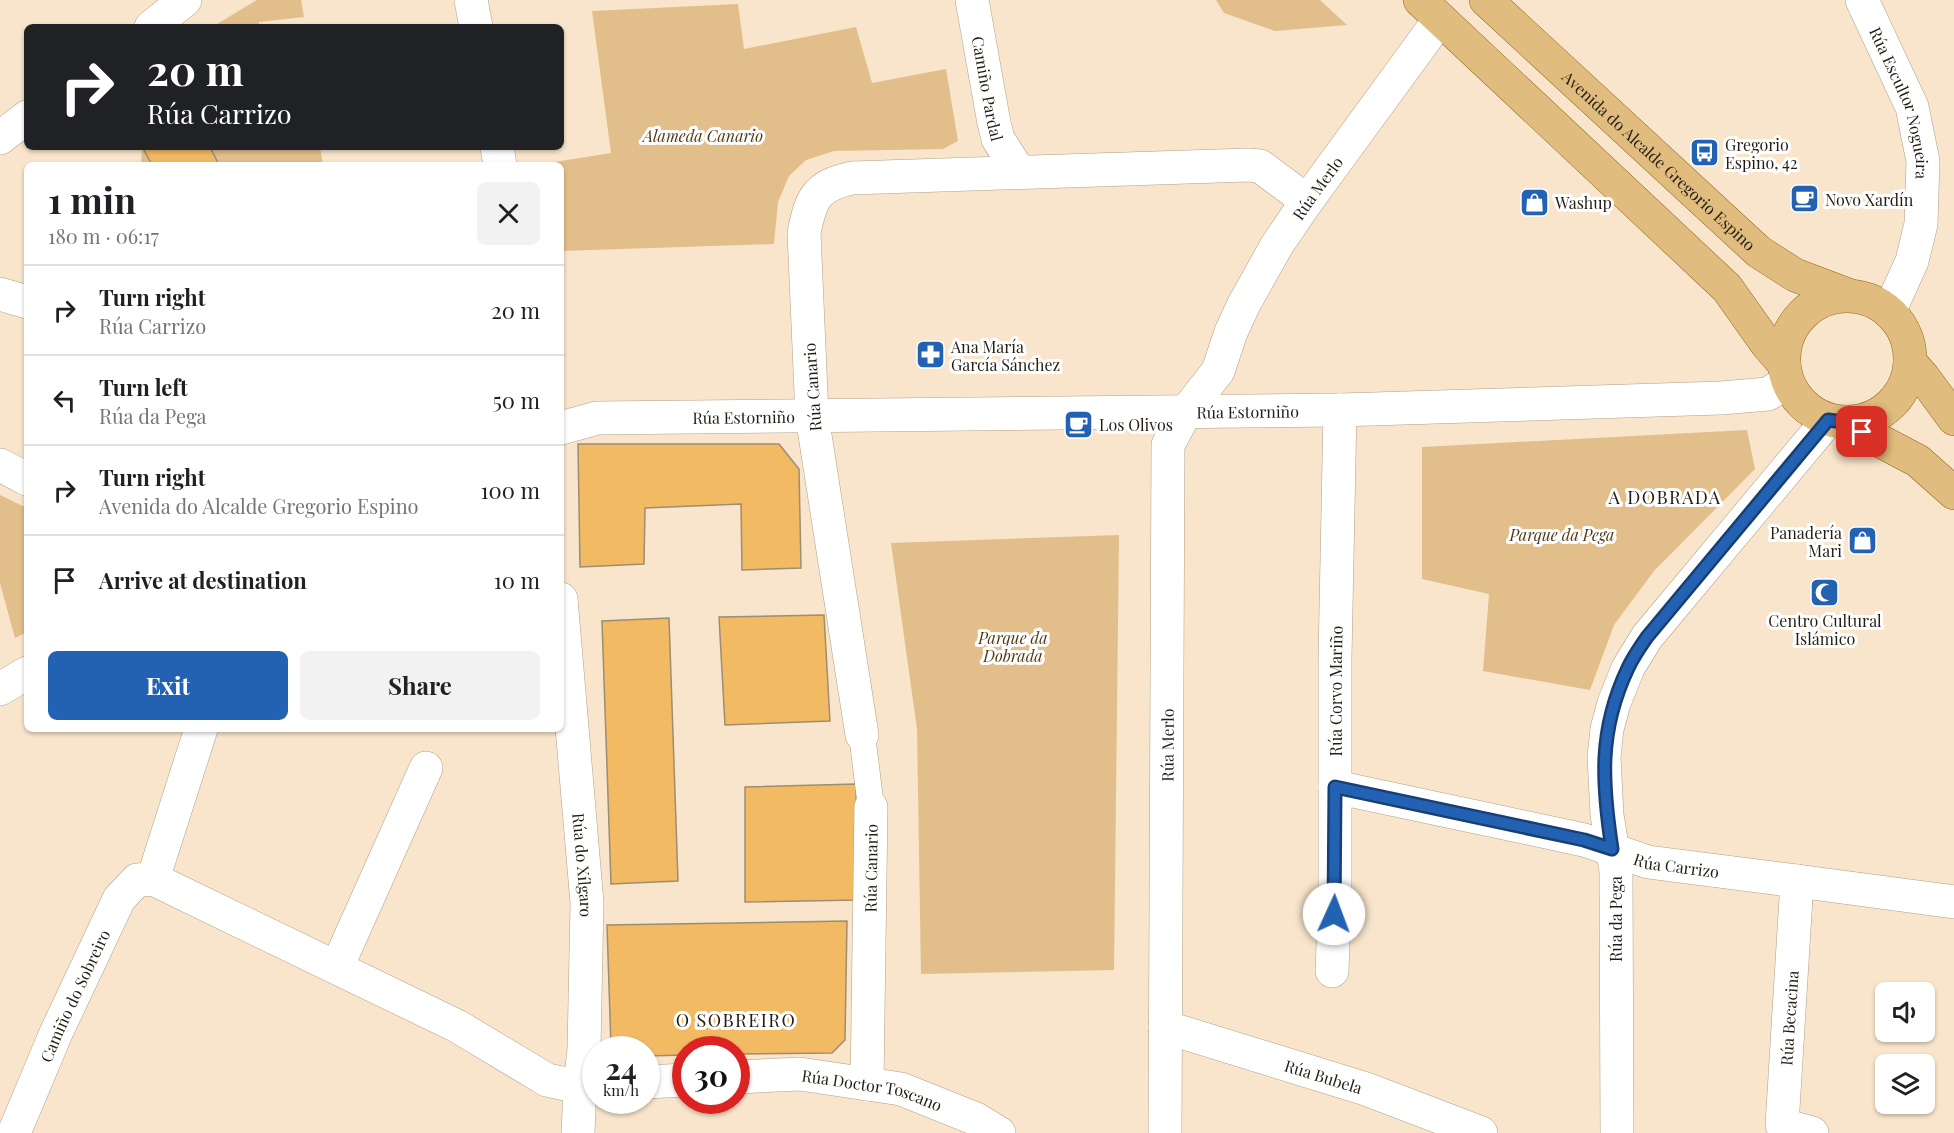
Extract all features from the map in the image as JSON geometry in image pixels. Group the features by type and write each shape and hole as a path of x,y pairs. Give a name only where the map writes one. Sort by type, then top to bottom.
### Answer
{"main road":[{"name":"Avenida do Alcalde Gregorio Espino","path":"1486,0 1759,252 1795,275 1848,295"},
{"path":"1430,9 1727,288 1786,372 1797,398 1811,411 1918,460 1954,493"},
{"path":"1786,372 1787,337 1801,315 1823,300 1848,295 1863,297 1889,312 1901,326 1908,343 1910,362 1904,386 1889,406 1868,419 1836,421"},
{"path":"1910,362 1954,419"}],"street":[{"path":"155,24 185,0"},
{"path":"471,0 475,24"},
{"name":"Camiño Pardal","path":"972,0 998,139 1019,172"},
{"name":"Rúa Escultor Nogueira","path":"1862,0 1912,107 1923,161 1921,224 1912,261 1889,312"},
{"name":"Rúa Merlo","path":"1165,1133 1168,444 1185,412 1218,371 1244,304 1272,254 1430,9"},
{"path":"0,138 24,119"},
{"name":"Rúa Canario","path":"867,1084 871,807 862,735 812,416 804,233 814,198 824,188 852,178 1260,166 1307,201"},
{"path":"0,294 24,301"},
{"path":"1218,371 1230,393 1246,411"},
{"name":"Rúa Estorniño","path":"564,427 597,418 1340,410 1721,398 1768,394 1786,372"},
{"name":"Rúa Corvo Mariño","path":"1332,971 1335,896 1335,647 1340,410"},
{"name":"Rúa da Pega","path":"1617,1133 1616,871 1605,790 1604,757 1614,703 1628,668 1647,637 1836,421"},
{"path":"0,465 24,477"},
{"name":"Rúa do Xílgaro","path":"564,634 587,903 584,1036"},
{"path":"0,689 24,675"},
{"path":"200,732 153,879 457,1026 547,1080 582,1086"},
{"path":"337,967 426,768"},
{"name":"Rúa Carrizo","path":"1335,787 1584,840 1648,862 1954,902"},
{"name":"Camiño do Sobreiro","path":"14,1133 56,1033 119,899 137,880 153,879"},
{"name":"Rúa Becacina","path":"1797,880 1782,1125 1812,1133"},
{"name":"Rúa Bubela","path":"1165,1027 1366,1089 1481,1133"},
{"name":"Rúa Doctor Toscano","path":"750,1076 800,1074 901,1089 976,1119 999,1133"},
{"name":"Rúa do Xílgaro","path":"578,1133 582,1114"}],"green space":[{"path":"257,0 301,0 304,17 259,22 259,24 217,24"},
{"path":"1216,0 1320,0 1347,25 1275,31 1224,13"},
{"name":"Alameda Canario","path":"738,4 744,49 856,27 872,83 946,69 958,141 943,149 834,151 806,160 789,176 778,202 774,244 564,251 564,162 555,162 611,153 592,11"},
{"path":"142,150 320,150 322,162 141,162"},
{"name":"Parque da Pega","path":"1747,430 1755,469 1654,571 1614,625 1590,690 1483,671 1489,594 1422,579 1422,447"},
{"path":"0,495 24,507 24,634 15,638 0,583"},
{"name":"Parque da Dobrada","path":"1119,535 1114,970 921,974 917,729 891,543"}],"building":[{"path":"144,150 212,150 218,162 150,162"},
{"path":"578,444 779,444 799,469 801,568 742,570 741,504 645,508 644,564 580,567"},
{"path":"824,615 830,721 725,725 719,617"},
{"path":"669,618 678,881 611,884 602,621"},
{"path":"856,784 858,900 745,902 745,787"},
{"path":"847,921 845,1040 832,1053 750,1054 750,1036 672,1036 672,1055 660,1056 660,1036 611,1036 607,925"}],"place":[{"name":"Gregorio Espino, 42","path":"1704,153"},
{"name":"Novo Xardín","path":"1804,199"},
{"name":"Washup","path":"1534,202"},
{"name":"Ana María García Sánchez","path":"930,355"},
{"name":"Los Olivos","path":"1078,424"},
{"name":"Panadería Mari","path":"1863,541"},
{"name":"Centro Cultural Islámico","path":"1825,592"}],"district":[{"name":"A DOBRADA","path":"1665,497"},
{"name":"O SOBREIRO","path":"736,1020"}],"route":[{"path":"1334,914 1335,787 1584,840 1612,849 1607,815 1604,757 1614,703 1628,668 1647,637 1828,420 1844,422 1862,432"}]}
